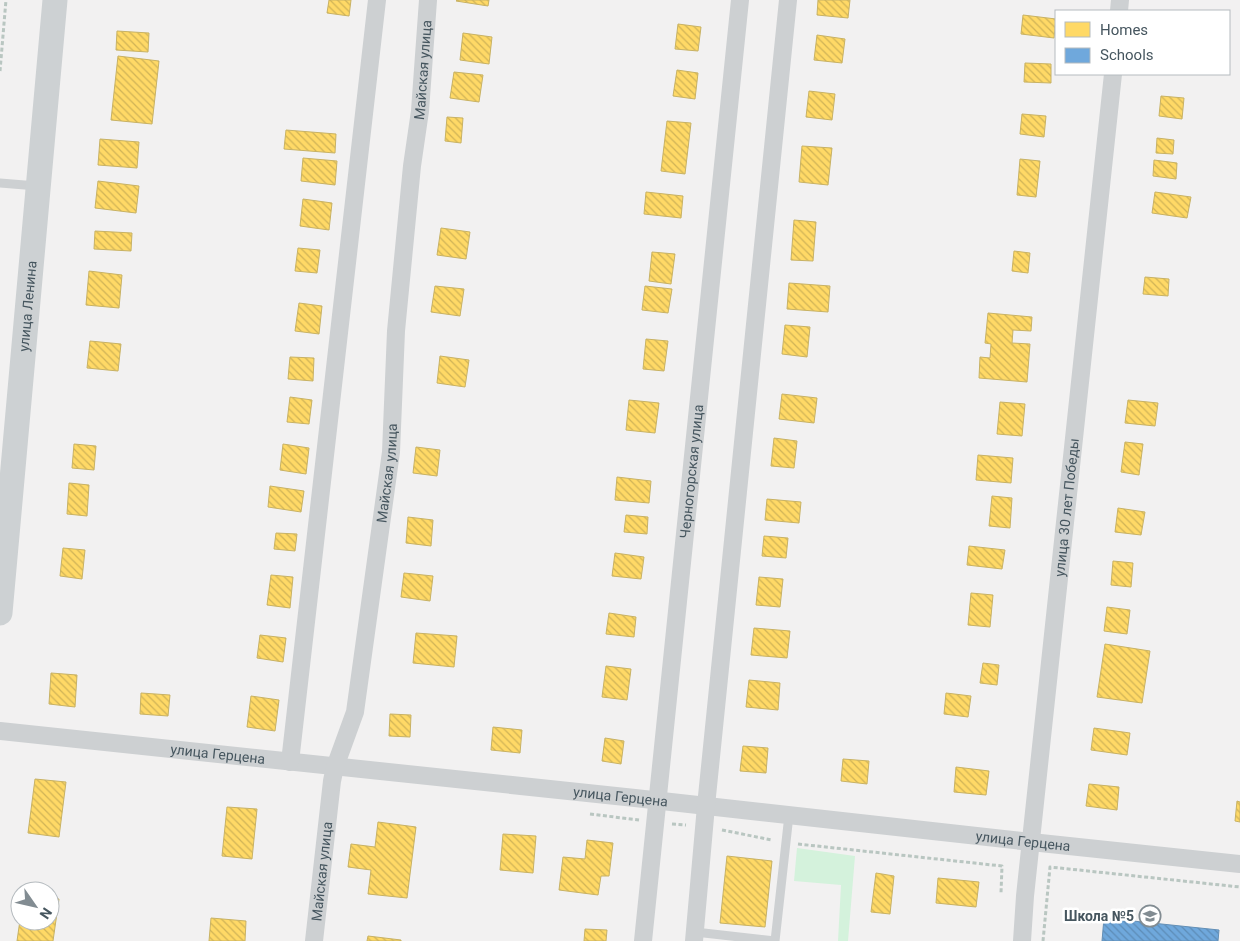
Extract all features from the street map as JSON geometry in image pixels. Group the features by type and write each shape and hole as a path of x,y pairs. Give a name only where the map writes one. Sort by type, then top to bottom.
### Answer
{"street":[{"name":"улица Ленина","path":"0,613 55,0"},
{"path":"290,762 376,0"},
{"name":"Майская улица","path":"314,941 332,781 355,712 391,452 397,322 412,166 420,111 428,0"},
{"name":"Черногорская улица","path":"643,941 740,0"},
{"path":"694,937 788,0"},
{"name":"улица 30 лет Победы","path":"1022,941 1025,896 1113,75"},
{"name":"улица Герцена","path":"0,731 658,800 1240,864"}],"lane":[{"path":"0,183 38,186"},
{"path":"694,937 775,941 789,815"}],"path":[{"path":"0,71 6,0"},
{"path":"1001,893 1002,866"},
{"path":"1043,941 1050,867 1240,888"}],"green space":[{"path":"797,848 855,856 848,941 838,941 841,885 794,881"}],"building: Homes":[{"path":"329,0 351,0 349,16 327,13"},
{"path":"457,0 489,0 488,6"},
{"path":"818,0 850,0 848,18 817,15"},
{"path":"1023,15 1055,19 1054,38 1021,34"},
{"path":"678,24 701,27 698,51 675,49"},
{"path":"117,31 149,33 148,52 116,50"},
{"path":"463,33 492,37 489,64 460,60"},
{"path":"817,35 845,39 842,63 814,60"},
{"path":"118,56 159,61 152,124 111,120"},
{"path":"1025,63 1051,64 1051,83 1024,82"},
{"path":"677,70 698,73 695,99 673,96"},
{"path":"454,72 483,75 479,102 450,98"},
{"path":"809,91 835,94 832,120 806,117"},
{"path":"1161,96 1184,98 1182,119 1159,116"},
{"path":"1022,114 1046,116 1044,137 1020,134"},
{"path":"447,117 463,118 461,143 445,141"},
{"path":"667,121 691,123 685,174 661,171"},
{"path":"286,130 336,134 335,153 284,149"},
{"path":"1157,138 1174,140 1173,154 1156,153"},
{"path":"100,139 139,142 137,168 98,165"},
{"path":"802,146 832,148 828,185 799,182"},
{"path":"303,158 337,161 335,185 301,181"},
{"path":"1020,159 1040,161 1036,197 1017,195"},
{"path":"1154,160 1177,163 1176,179 1153,176"},
{"path":"98,181 139,186 136,213 95,208"},
{"path":"646,192 683,196 681,218 644,214"},
{"path":"1155,192 1191,197 1187,218 1152,213"},
{"path":"303,199 332,203 329,230 300,226"},
{"path":"794,220 816,222 813,261 791,260"},
{"path":"441,228 470,232 466,259 437,255"},
{"path":"95,231 132,233 131,251 94,249"},
{"path":"298,248 320,250 317,273 295,271"},
{"path":"1014,251 1030,253 1028,273 1012,271"},
{"path":"652,252 675,254 671,284 649,281"},
{"path":"89,271 122,275 119,308 86,305"},
{"path":"1145,277 1169,279 1168,296 1143,294"},
{"path":"789,283 830,286 828,312 787,309"},
{"path":"435,286 464,289 460,316 431,312"},
{"path":"645,286 672,289 668,313 642,310"},
{"path":"299,303 322,306 319,334 295,331"},
{"path":"988,313 1032,317 1031,331 1013,330 1012,343 1030,344 1027,382 979,378 980,357 990,358 991,344 985,343"},
{"path":"785,325 810,327 807,357 782,354"},
{"path":"646,339 668,341 664,371 643,369"},
{"path":"90,341 121,344 118,371 87,368"},
{"path":"440,356 469,360 465,387 437,383"},
{"path":"290,357 314,358 313,381 288,379"},
{"path":"782,394 817,398 814,423 779,419"},
{"path":"290,397 312,400 309,424 287,422"},
{"path":"629,400 659,403 655,433 626,430"},
{"path":"1128,400 1158,403 1155,426 1125,423"},
{"path":"1000,402 1025,404 1022,436 997,434"},
{"path":"774,438 797,441 794,468 771,466"},
{"path":"1125,442 1143,444 1139,475 1121,472"},
{"path":"74,444 96,446 94,470 72,468"},
{"path":"283,444 309,448 306,474 280,470"},
{"path":"416,447 440,450 437,476 413,473"},
{"path":"978,455 1013,458 1011,483 976,480"},
{"path":"617,477 651,481 649,503 615,500"},
{"path":"69,483 89,485 87,516 67,514"},
{"path":"270,486 304,491 301,512 268,507"},
{"path":"992,496 1012,498 1010,528 989,526"},
{"path":"767,499 801,502 799,523 765,520"},
{"path":"1118,508 1145,512 1141,535 1115,532"},
{"path":"626,515 648,517 647,534 624,532"},
{"path":"408,517 433,520 431,546 406,543"},
{"path":"276,533 297,534 295,551 274,549"},
{"path":"764,536 788,538 786,558 762,556"},
{"path":"969,546 1005,550 1002,569 967,565"},
{"path":"63,548 85,550 82,579 60,576"},
{"path":"615,553 644,557 641,579 612,576"},
{"path":"1113,561 1133,563 1131,587 1111,585"},
{"path":"404,573 433,576 430,601 401,597"},
{"path":"271,575 293,577 290,608 267,605"},
{"path":"759,577 783,579 780,607 756,605"},
{"path":"971,593 993,595 990,627 968,625"},
{"path":"1107,607 1130,610 1127,634 1104,631"},
{"path":"609,613 636,617 634,637 606,634"},
{"path":"754,628 790,631 787,658 751,655"},
{"path":"416,633 457,636 454,667 413,663"},
{"path":"260,635 286,638 283,662 257,658"},
{"path":"1105,644 1150,651 1142,703 1097,697"},
{"path":"983,663 999,665 997,685 980,683"},
{"path":"606,666 631,669 627,700 602,697"},
{"path":"51,673 77,675 75,707 49,704"},
{"path":"749,680 780,683 778,710 746,707"},
{"path":"141,693 170,695 168,716 140,714"},
{"path":"946,693 971,696 968,717 944,714"},
{"path":"251,696 279,700 275,731 247,727"},
{"path":"390,714 411,715 410,737 389,736"},
{"path":"493,727 522,730 520,753 491,750"},
{"path":"1094,728 1130,733 1127,755 1091,750"},
{"path":"605,738 624,741 621,764 602,761"},
{"path":"743,746 768,748 766,773 740,771"},
{"path":"843,759 869,761 867,784 841,781"},
{"path":"956,767 989,771 986,795 954,792"},
{"path":"35,779 66,782 59,837 28,833"},
{"path":"1089,784 1119,787 1117,810 1086,806"},
{"path":"1237,801 1240,802 1240,822 1235,821"},
{"path":"227,807 257,809 252,859 222,856"},
{"path":"378,822 416,827 407,898 368,894 371,870 348,867 351,844 375,847"},
{"path":"503,834 536,836 533,873 500,870"},
{"path":"587,840 613,843 609,876 601,876 598,895 559,890 563,857 585,859"},
{"path":"727,856 772,861 765,927 720,923"},
{"path":"876,873 894,876 890,914 871,912"},
{"path":"938,878 979,882 976,907 936,903"},
{"path":"211,918 246,921 245,941 209,941"},
{"path":"585,929 607,930 606,941 584,941"},
{"path":"18,931 54,931 53,941 17,941"},
{"path":"368,936 401,940 401,941 367,941"}],"building: Schools":[{"path":"1104,918 1219,930 1218,941 1102,941"}],"place":[{"name":"Школа №5","path":"1150,916"}]}
